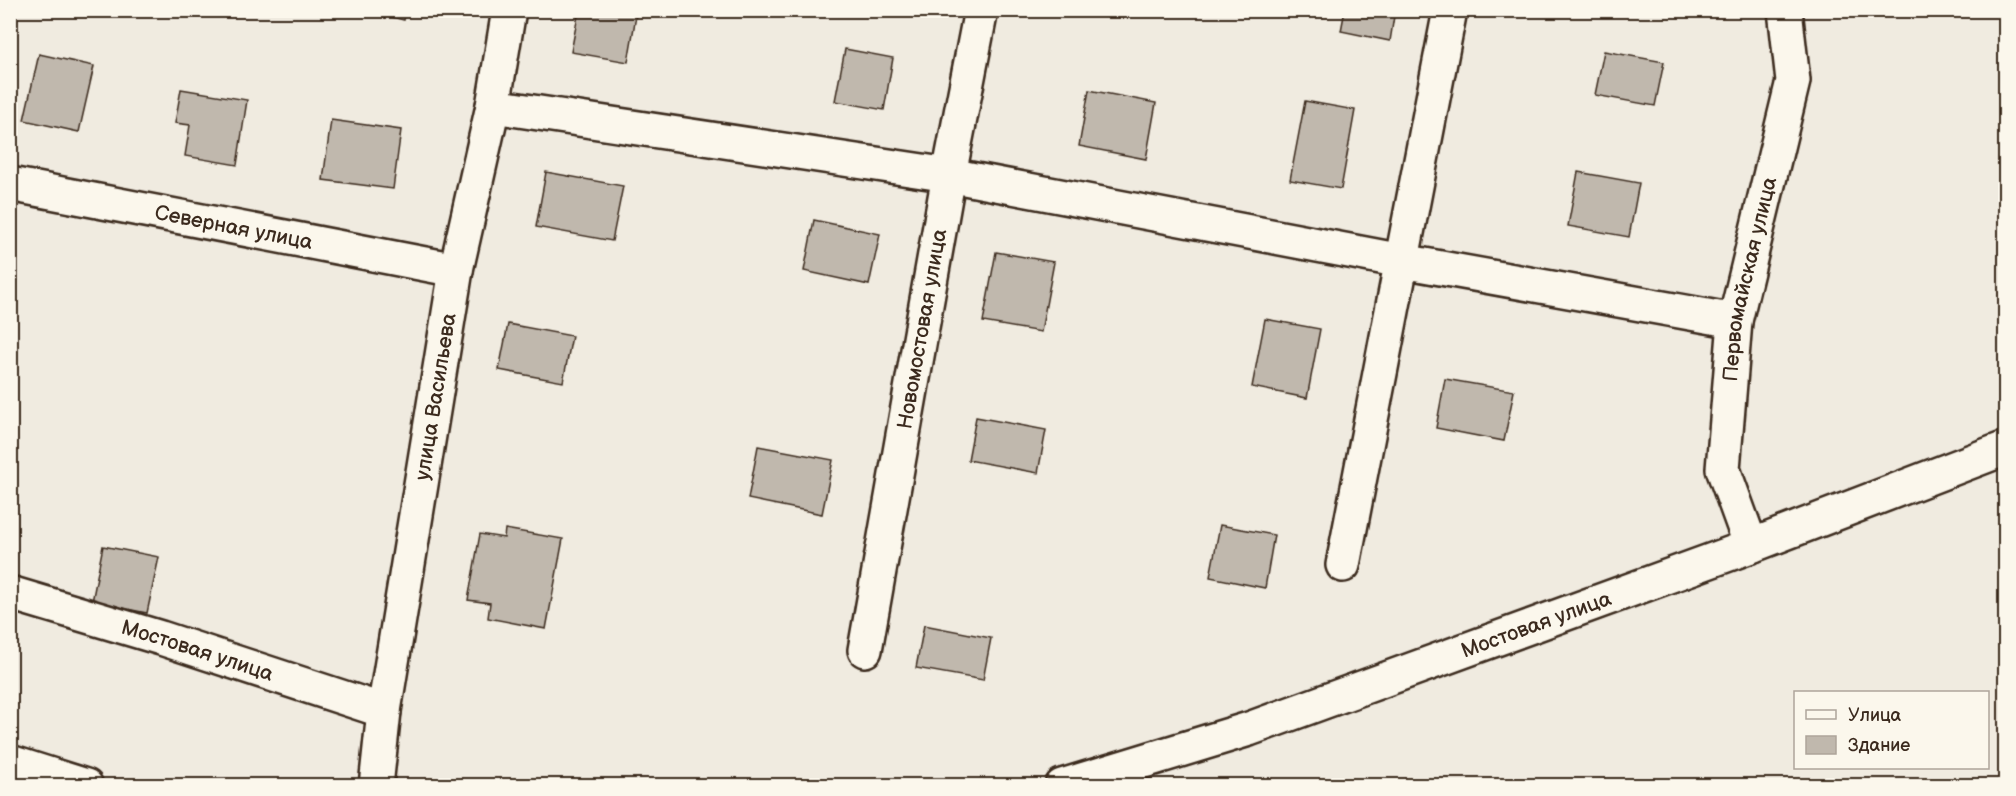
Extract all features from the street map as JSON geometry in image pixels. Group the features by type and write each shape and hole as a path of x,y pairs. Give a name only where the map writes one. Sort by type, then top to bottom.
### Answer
{"street":[{"name":"улица Васильева","path":"376,786 384,711 456,270 493,106 509,10"},
{"name":"Новомостовая улица","path":"865,650 949,175 981,10"},
{"path":"1343,565 1450,10"},
{"name":"Первомайская улица","path":"1751,546 1723,469 1735,321 1793,81 1785,10"},
{"path":"493,106 949,175 1402,261 1735,321"},
{"name":"Северная улица","path":"10,184 456,270"},
{"name":"Мостовая улица","path":"1062,786 1249,729 1751,546 2006,448"},
{"name":"Мостовая улица","path":"10,593 161,638 384,711"},
{"path":"10,762 87,786"}],"building":[{"path":"365,10 406,10 404,20"},
{"path":"579,10 637,10 628,62 571,52"},
{"path":"1345,10 1395,10 1390,41 1341,31"},
{"path":"845,49 893,58 884,110 835,101"},
{"path":"1604,51 1664,62 1655,106 1595,95"},
{"path":"39,54 94,66 79,132 24,120"},
{"path":"181,89 247,100 237,165 185,156 190,125 175,123"},
{"path":"1089,90 1156,103 1146,159 1079,146"},
{"path":"1305,101 1355,110 1341,189 1290,180"},
{"path":"331,120 401,130 393,189 323,180"},
{"path":"546,172 623,186 612,241 536,227"},
{"path":"1578,172 1639,183 1629,237 1568,226"},
{"path":"814,220 880,234 869,285 804,271"},
{"path":"996,252 1054,262 1041,332 983,322"},
{"path":"1265,319 1320,329 1307,398 1252,387"},
{"path":"508,324 572,336 563,382 499,370"},
{"path":"1445,379 1514,391 1504,441 1436,428"},
{"path":"976,417 1046,430 1038,473 968,460"},
{"path":"758,446 833,460 822,514 748,499"},
{"path":"1220,525 1274,535 1265,588 1210,577"},
{"path":"505,529 563,539 546,629 488,618 490,603 468,600 480,534 504,538"},
{"path":"103,546 159,557 147,613 92,602"},
{"path":"924,625 991,638 983,680 916,668"}]}
